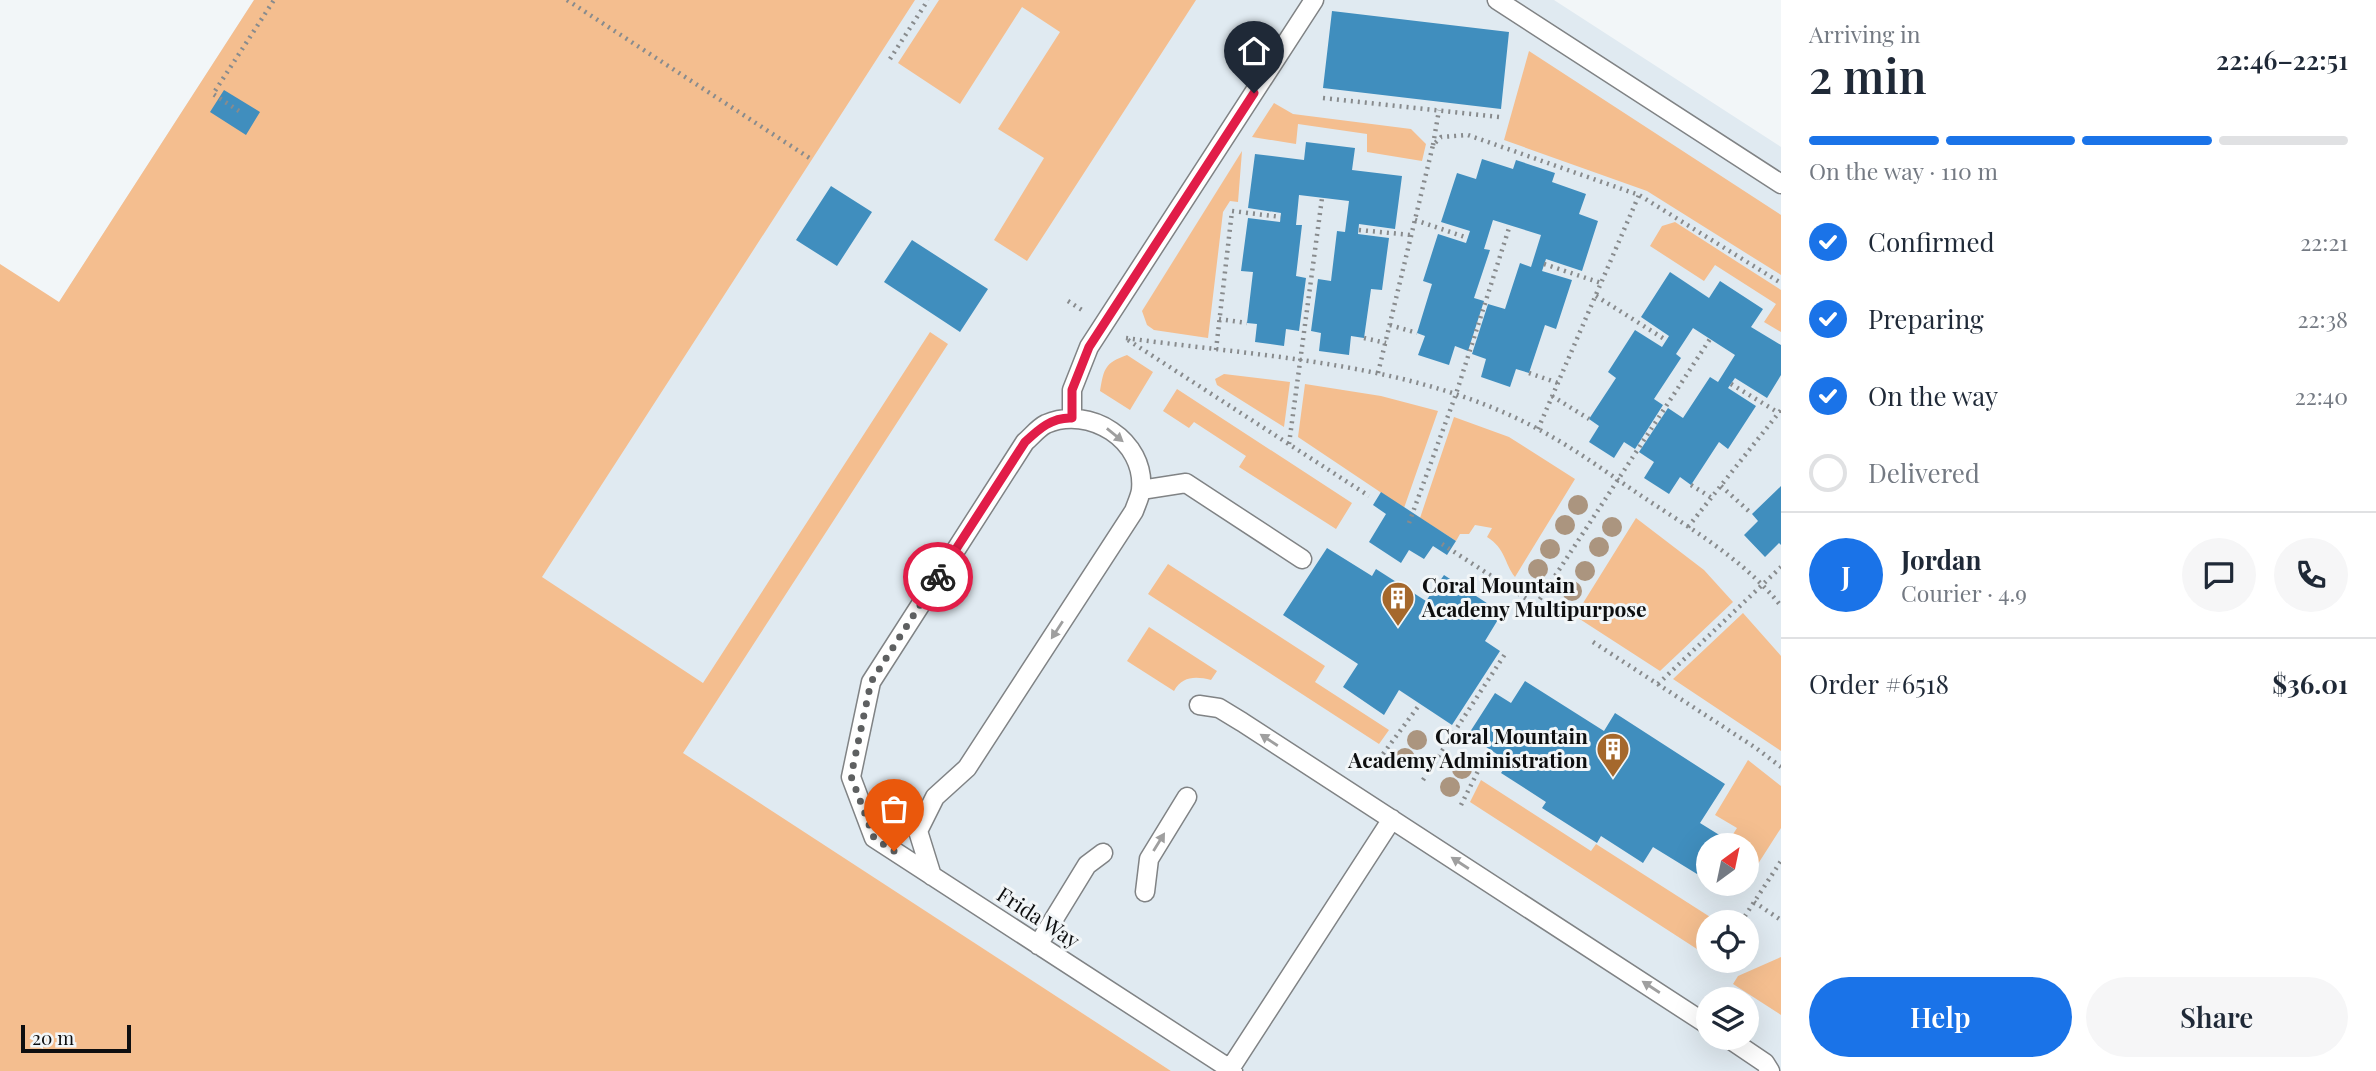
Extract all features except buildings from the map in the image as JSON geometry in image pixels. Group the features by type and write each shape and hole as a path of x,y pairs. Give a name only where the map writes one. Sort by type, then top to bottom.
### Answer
{"lane":[{"path":"932,876 918,831 935,797 967,768 1134,512 1141,489 1138,466 1128,446 1109,429 1088,419 1072,418 1072,390 1089,347 1314,0"},
{"path":"1497,0 1781,184"},
{"name":"Frida Way","path":"1072,418 1043,425 1025,442 871,682 851,776 874,838 1231,1070"},
{"path":"1141,489 1186,483 1302,559"},
{"path":"1199,705 1219,708 1231,715 1696,1016"},
{"path":"1145,892 1149,859 1187,797"},
{"path":"1231,1070 1392,819"},
{"path":"1038,945 1087,865 1103,853"},
{"path":"1746,1050 1765,1063 1770,1071"}],"path":[{"path":"239,111 213,94 274,0"},
{"path":"567,0 811,159"},
{"path":"890,58 928,0"},
{"path":"1323,98 1500,117"},
{"path":"1378,373 1439,110"},
{"path":"1433,145 1441,137 1468,135 1639,195 1781,283"},
{"path":"1538,429 1639,195"},
{"path":"1289,444 1322,198"},
{"path":"1216,350 1232,211 1281,217"},
{"path":"1415,220 1468,237"},
{"path":"1409,523 1456,394 1510,225"},
{"path":"1359,230 1411,235"},
{"path":"1544,264 1601,283"},
{"path":"1596,296 1666,340"},
{"path":"1068,301 1085,312"},
{"path":"1219,319 1247,323"},
{"path":"1390,325 1417,333"},
{"path":"1369,496 1125,338 1378,373 1456,394 1538,429 1618,480 1688,527 1763,584 1781,606"},
{"path":"1364,338 1386,343"},
{"path":"1442,544 1536,605 1710,339"},
{"path":"1529,373 1558,383"},
{"path":"1688,527 1780,412 1731,384"},
{"path":"1552,396 1588,419"},
{"path":"1691,485 1712,498"},
{"path":"1721,486 1752,514"},
{"path":"1658,684 1781,567"},
{"path":"1593,642 1781,767"},
{"path":"1423,780 1507,651"},
{"path":"1383,754 1420,704"},
{"path":"1461,805 1489,749"},
{"path":"1749,910 1781,861"},
{"path":"1754,902 1781,920"}],"shaded area":[{"path":"254,0 1554,0 1781,147 1781,1071 1171,1071 38,335"},
{"path":"254,0 915,0 542,577 703,683 930,332 948,344 683,753 1171,1071 0,1071 0,264 59,302"},
{"path":"939,0 1196,0 1027,261 994,240 1044,158 998,129 1060,32 1022,7 960,104 898,63"},
{"path":"1529,51 1781,215 1781,275 1647,191 1504,140"},
{"path":"1274,103 1293,114 1411,129 1426,144 1422,161 1367,152 1367,134 1298,124 1296,144 1252,137"},
{"path":"1242,151 1238,202 1230,201 1223,212 1208,338 1154,330 1147,325 1142,311"},
{"path":"1675,222 1781,290 1781,332 1764,322 1776,304 1715,265 1704,281 1650,246 1662,226"},
{"path":"1127,355 1153,372 1130,410 1100,391 1107,367"},
{"path":"1224,374 1290,382 1284,427 1217,385 1215,379"},
{"path":"1305,384 1381,396 1438,411 1404,508 1298,437"},
{"path":"1177,389 1352,503 1336,529 1239,467 1246,456 1194,422 1189,428 1163,411"},
{"path":"1454,417 1509,437 1575,479 1515,577 1501,551 1487,537 1492,528 1475,525 1469,534 1460,534 1456,541 1420,518"},
{"path":"1636,518 1704,570 1733,602 1660,671 1575,616"},
{"path":"1168,564 1325,666 1315,682 1389,730 1379,744 1148,594"},
{"path":"1743,613 1781,656 1781,751 1673,679"},
{"path":"1149,627 1217,671 1211,680 1190,678 1181,682 1174,691 1127,661"},
{"path":"1748,760 1781,786 1781,828 1759,862 1759,833 1734,833 1737,828 1715,815"},
{"path":"1481,780 1591,851 1596,844 1699,910 1696,910 1696,948 1470,802"},
{"path":"1781,957 1781,1015 1759,1001 1759,987 1738,987 1733,984 1738,976 1745,973 1759,973 1759,967"}],"way so far":[{"path":"894,851 874,838 851,776 871,682 938,577"}],"place":[{"name":"Coral Mountain Academy Multipurpose","path":"1398,628"},
{"name":"Coral Mountain Academy Administration","path":"1613,779"}],"route":[{"path":"938,577 1025,442 1043,425 1072,418 1072,390 1089,347 1254,93"}]}
